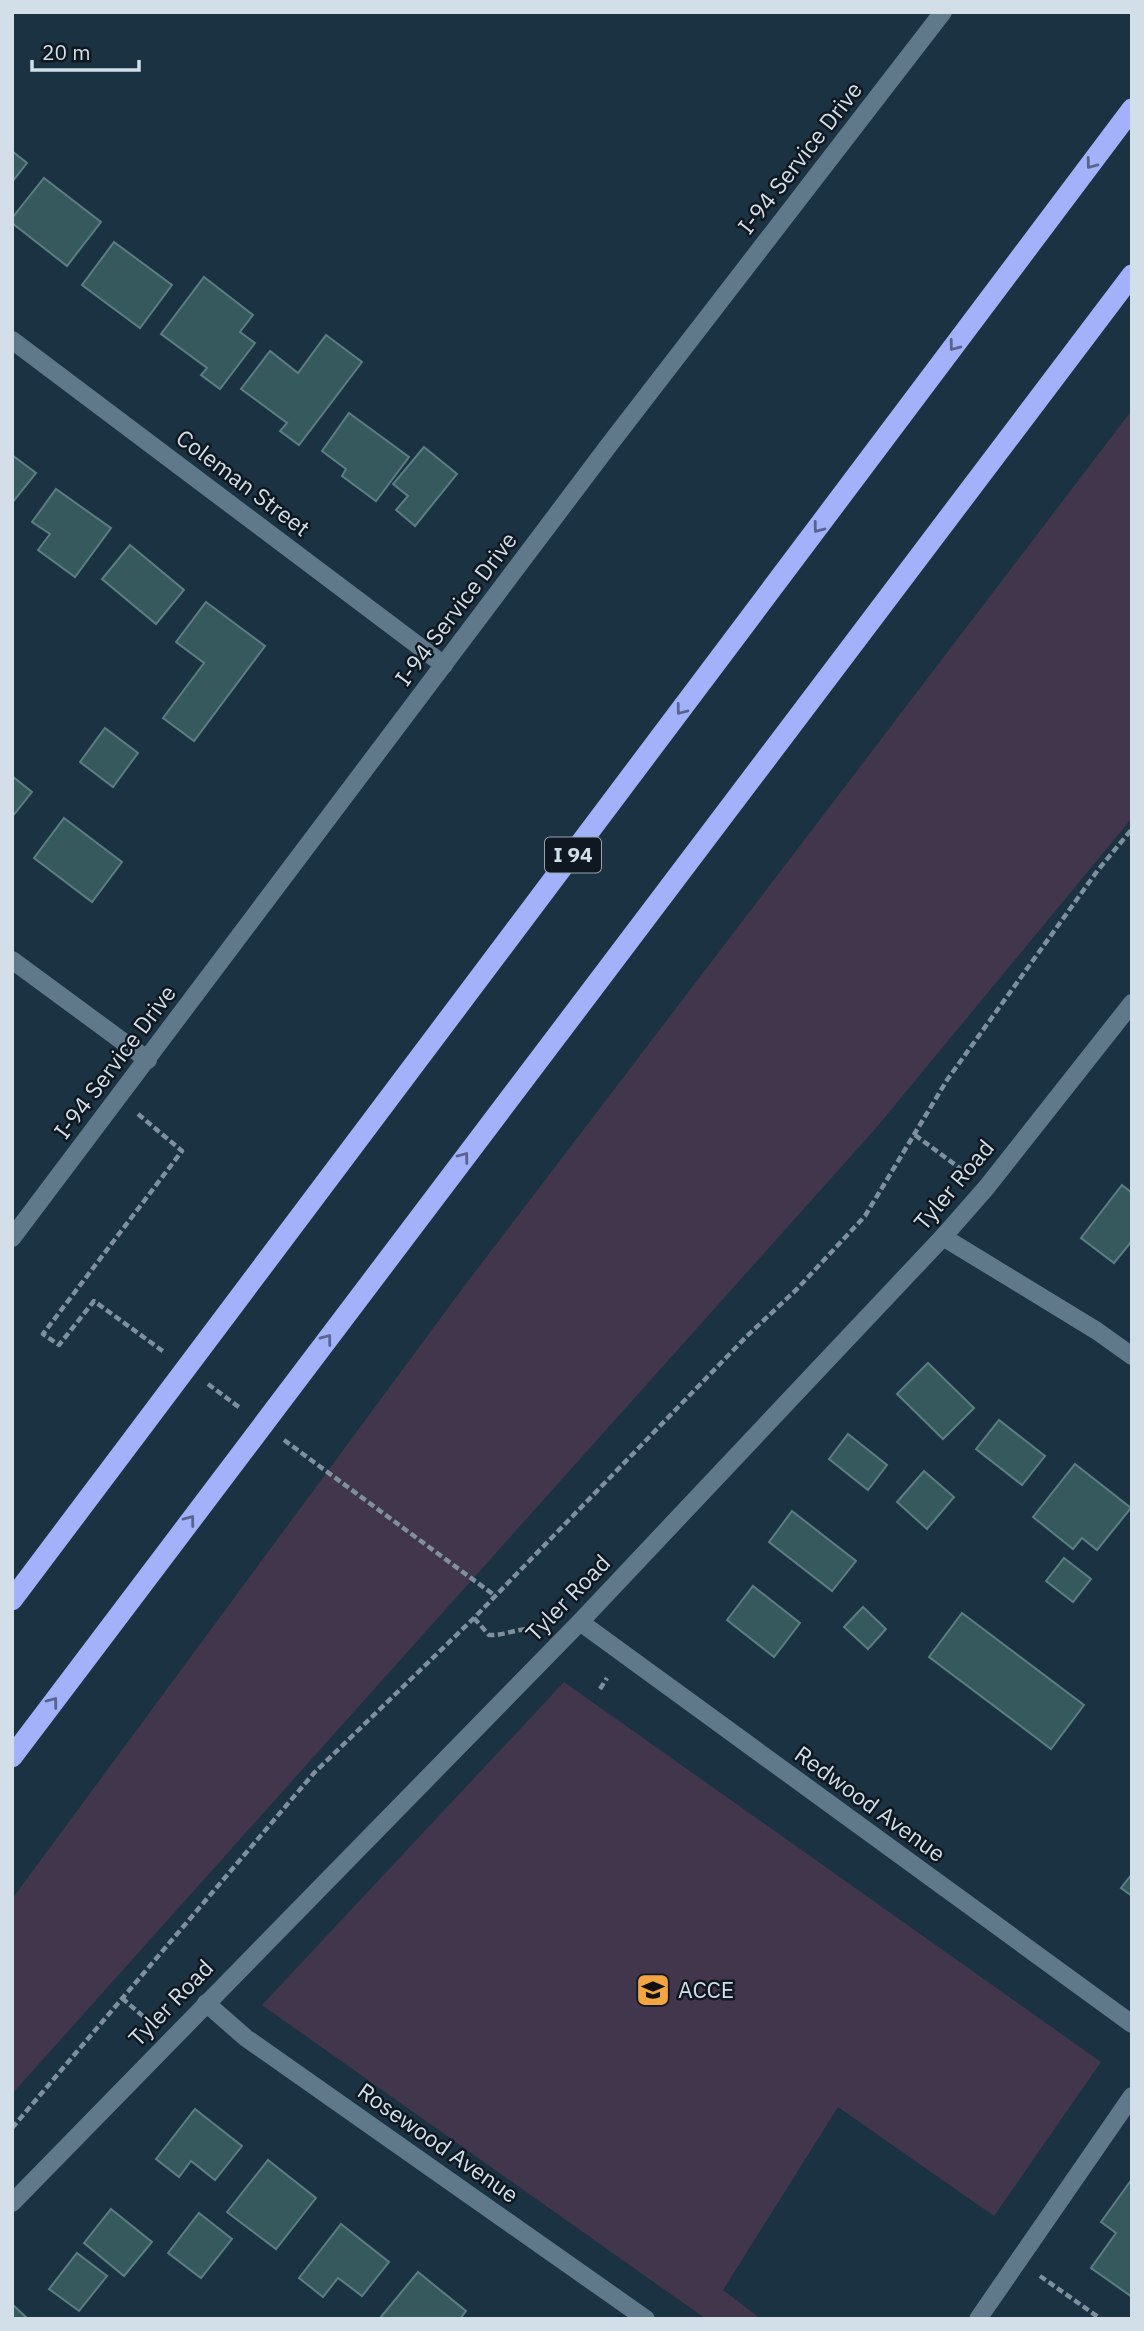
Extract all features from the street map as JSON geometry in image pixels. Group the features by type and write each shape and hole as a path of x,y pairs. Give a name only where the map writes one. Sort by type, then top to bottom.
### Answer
{"highway":[{"name":"I 94","path":"12,1600 1132,109"},
{"path":"12,1757 1132,275"}],"street":[{"name":"I-94 Service Drive","path":"12,1238 609,445 943,12"},
{"name":"Coleman Street","path":"12,340 444,665"},
{"path":"12,960 148,1060"},
{"name":"Tyler Road","path":"12,2203 580,1622 943,1237 986,1188 1132,1003"},
{"path":"943,1237 1132,1356"},
{"name":"Redwood Avenue","path":"580,1622 1132,2024"},
{"name":"Rosewood Avenue","path":"206,2003 246,2038 646,2319"},
{"path":"978,2319 1132,2096"}],"path":[{"path":"12,2128 314,1773 474,1618 747,1336 797,1289 865,1216 947,1080 1098,870 1132,829"},
{"path":"915,1135 986,1188"},
{"path":"474,1618 489,1635 500,1636 517,1629 530,1629 538,1637"},
{"path":"600,1689 607,1678"},
{"path":"122,1998 157,2028"},
{"path":"1040,2276 1101,2319"}],"shaded area":[{"path":"1132,410 1132,818 876,1128 12,2094 12,1899 462,1289"},
{"name":"ACCE","path":"564,1682 1101,2062 994,2216 838,2107 723,2290 761,2319 706,2319 262,2005"}],"building":[{"path":"12,151 27,163 12,182"},
{"path":"44,178 101,222 67,266 12,223 12,218"},
{"path":"114,242 172,285 140,328 82,285"},
{"path":"204,277 253,315 240,332 255,343 220,389 201,375 207,368 161,334"},
{"path":"326,335 362,362 299,445 280,431 287,423 241,389 270,351 298,373"},
{"path":"349,413 409,457 376,501 342,476 346,469 322,451"},
{"path":"424,447 457,474 415,526 396,510 408,496 393,484"},
{"path":"12,455 36,473 12,503"},
{"path":"56,489 111,528 75,577 38,550 50,534 32,522"},
{"path":"130,545 184,590 156,624 102,579"},
{"path":"206,602 265,646 194,741 163,718 204,663 176,642"},
{"path":"105,728 138,753 113,787 80,762"},
{"path":"12,776 32,792 12,817"},
{"path":"64,818 122,862 92,902 34,858"},
{"path":"1122,1185 1132,1193 1132,1241 1114,1263 1081,1238"},
{"path":"928,1363 974,1408 943,1439 897,1394"},
{"path":"999,1420 1045,1456 1022,1485 976,1449"},
{"path":"848,1434 887,1465 868,1490 829,1459"},
{"path":"1075,1464 1131,1508 1097,1550 1082,1538 1073,1549 1033,1517"},
{"path":"924,1471 954,1497 927,1529 897,1502"},
{"path":"792,1511 856,1561 832,1591 769,1542"},
{"path":"1064,1558 1091,1579 1073,1602 1046,1581"},
{"path":"753,1586 800,1623 774,1657 727,1620"},
{"path":"863,1607 886,1629 868,1649 844,1627"},
{"path":"962,1613 1084,1705 1051,1749 929,1657"},
{"path":"1132,1874 1132,1896 1121,1888"},
{"path":"195,2109 242,2146 215,2180 191,2161 179,2177 156,2159"},
{"path":"268,2160 316,2198 276,2249 227,2212"},
{"path":"1132,2179 1132,2297 1091,2268 1116,2233 1101,2222"},
{"path":"111,2209 152,2242 124,2276 84,2243"},
{"path":"199,2213 232,2239 201,2278 168,2253"},
{"path":"341,2224 389,2262 362,2296 338,2278 323,2297 299,2278"},
{"path":"77,2253 107,2276 79,2311 49,2289"},
{"path":"418,2272 466,2311 460,2319 380,2318"},
{"path":"12,2304 28,2319 12,2319"}],"place":[{"name":"ACCE","path":"653,1990"}]}
